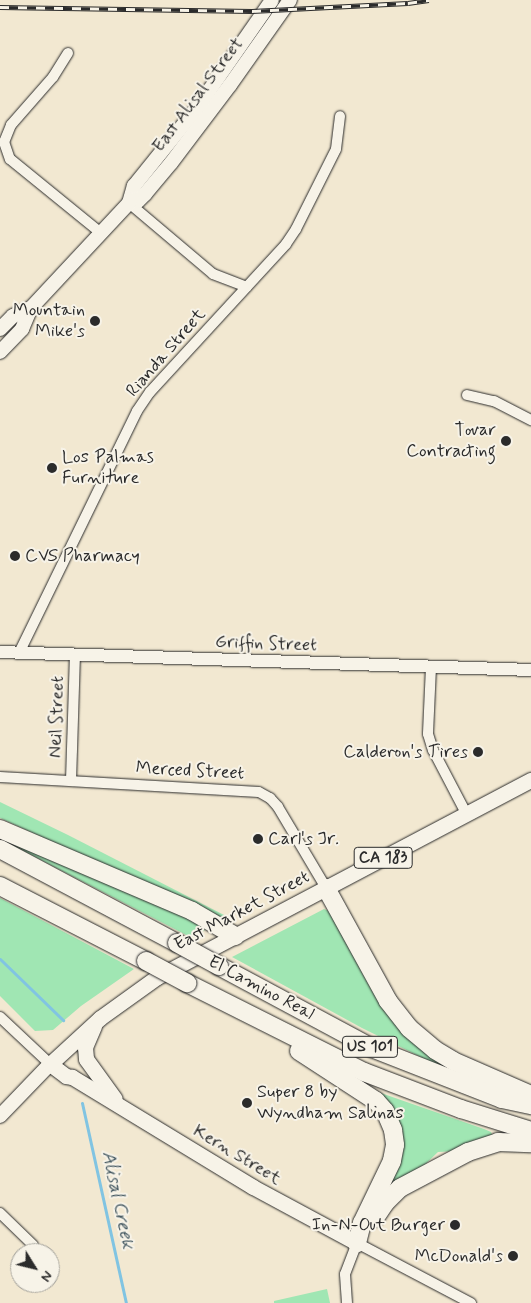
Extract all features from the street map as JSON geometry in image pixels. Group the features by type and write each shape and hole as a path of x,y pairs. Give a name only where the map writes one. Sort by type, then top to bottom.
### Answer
{"highway":[{"path":"0,829 192,911 235,936"},
{"name":"El Camino Real","path":"0,850 372,1048 502,1099 531,1105"},
{"name":"El Camino Real","path":"0,886 364,1072 460,1109 531,1131"},
{"path":"326,888 388,1001 409,1028 435,1050 453,1061 531,1095"},
{"path":"226,1002 370,1096 385,1111 393,1130 394,1153 389,1170 362,1223 357,1243"},
{"path":"357,1243 385,1203 400,1188 479,1147 504,1141 531,1143"}],"main road":[{"name":"East Alisal Street","path":"0,352 22,329 31,308 129,203 134,186 197,108 272,0"},
{"name":"East Alisal Street","path":"129,203 138,201 170,163 230,86 290,0"},
{"name":"East Alisal Street","path":"0,329 13,316 31,308"},
{"name":"East Market Street","path":"0,1116 50,1064 100,1018 157,977 531,780"},
{"path":"100,1018 87,1041 85,1056 90,1067 123,1108"},
{"name":"Kern Street","path":"50,1064 66,1076 72,1077 286,1206 357,1243"}],"street":[{"path":"68,53 53,77 10,125 4,142 10,159 101,233"},
{"name":"Rianda Street","path":"19,653 137,411 156,385 247,286 296,229 336,148 340,116"},
{"path":"129,203 213,274 247,286"},
{"path":"467,395 494,402 531,420"},
{"name":"Griffin Street","path":"0,652 531,670"},
{"name":"Neil Street","path":"71,781 75,655"},
{"path":"432,667 428,734 433,750 466,813"},
{"name":"Merced Street","path":"0,777 259,792 270,798 278,806 326,888"},
{"name":"Kern Street","path":"0,1017 50,1064"},
{"path":"0,1213 31,1243"},
{"path":"347,1303 345,1274 357,1243"},
{"name":"Kern Street","path":"357,1243 471,1303"}],"green space":[{"path":"0,802 226,916 221,919 0,818"},
{"path":"8,837 199,923 205,930 192,938 6,842"},
{"path":"0,898 134,969 81,1006 53,1030 35,1031 0,996"},
{"path":"324,909 329,911 371,989 387,1011 450,1063 447,1070 362,1028 232,957"},
{"path":"378,1092 484,1129 491,1132 493,1137 458,1151 438,1152 413,1176 393,1185 390,1183 400,1166 403,1151 401,1136"},
{"path":"327,1289 330,1303 274,1303 274,1301"}],"waterway":[{"name":"Alisal Creek","path":"0,959 63,1020"},
{"name":"Alisal Creek","path":"82,1103 126,1303"}],"railway":[{"path":"0,7 252,11 408,3 429,0"}],"place":[{"name":"Mountain Mike's","path":"95,321"},
{"name":"Tovar Contracting","path":"506,441"},
{"name":"Los Palmas Furniture","path":"52,468"},
{"name":"CVS Pharmacy","path":"15,556"},
{"name":"Calderon's Tires","path":"478,752"},
{"name":"Carl's Jr.","path":"258,839"},
{"name":"Super 8 by Wyndham Salinas","path":"247,1103"},
{"name":"In-N-Out Burger","path":"455,1225"},
{"name":"McDonald's","path":"513,1256"}]}
